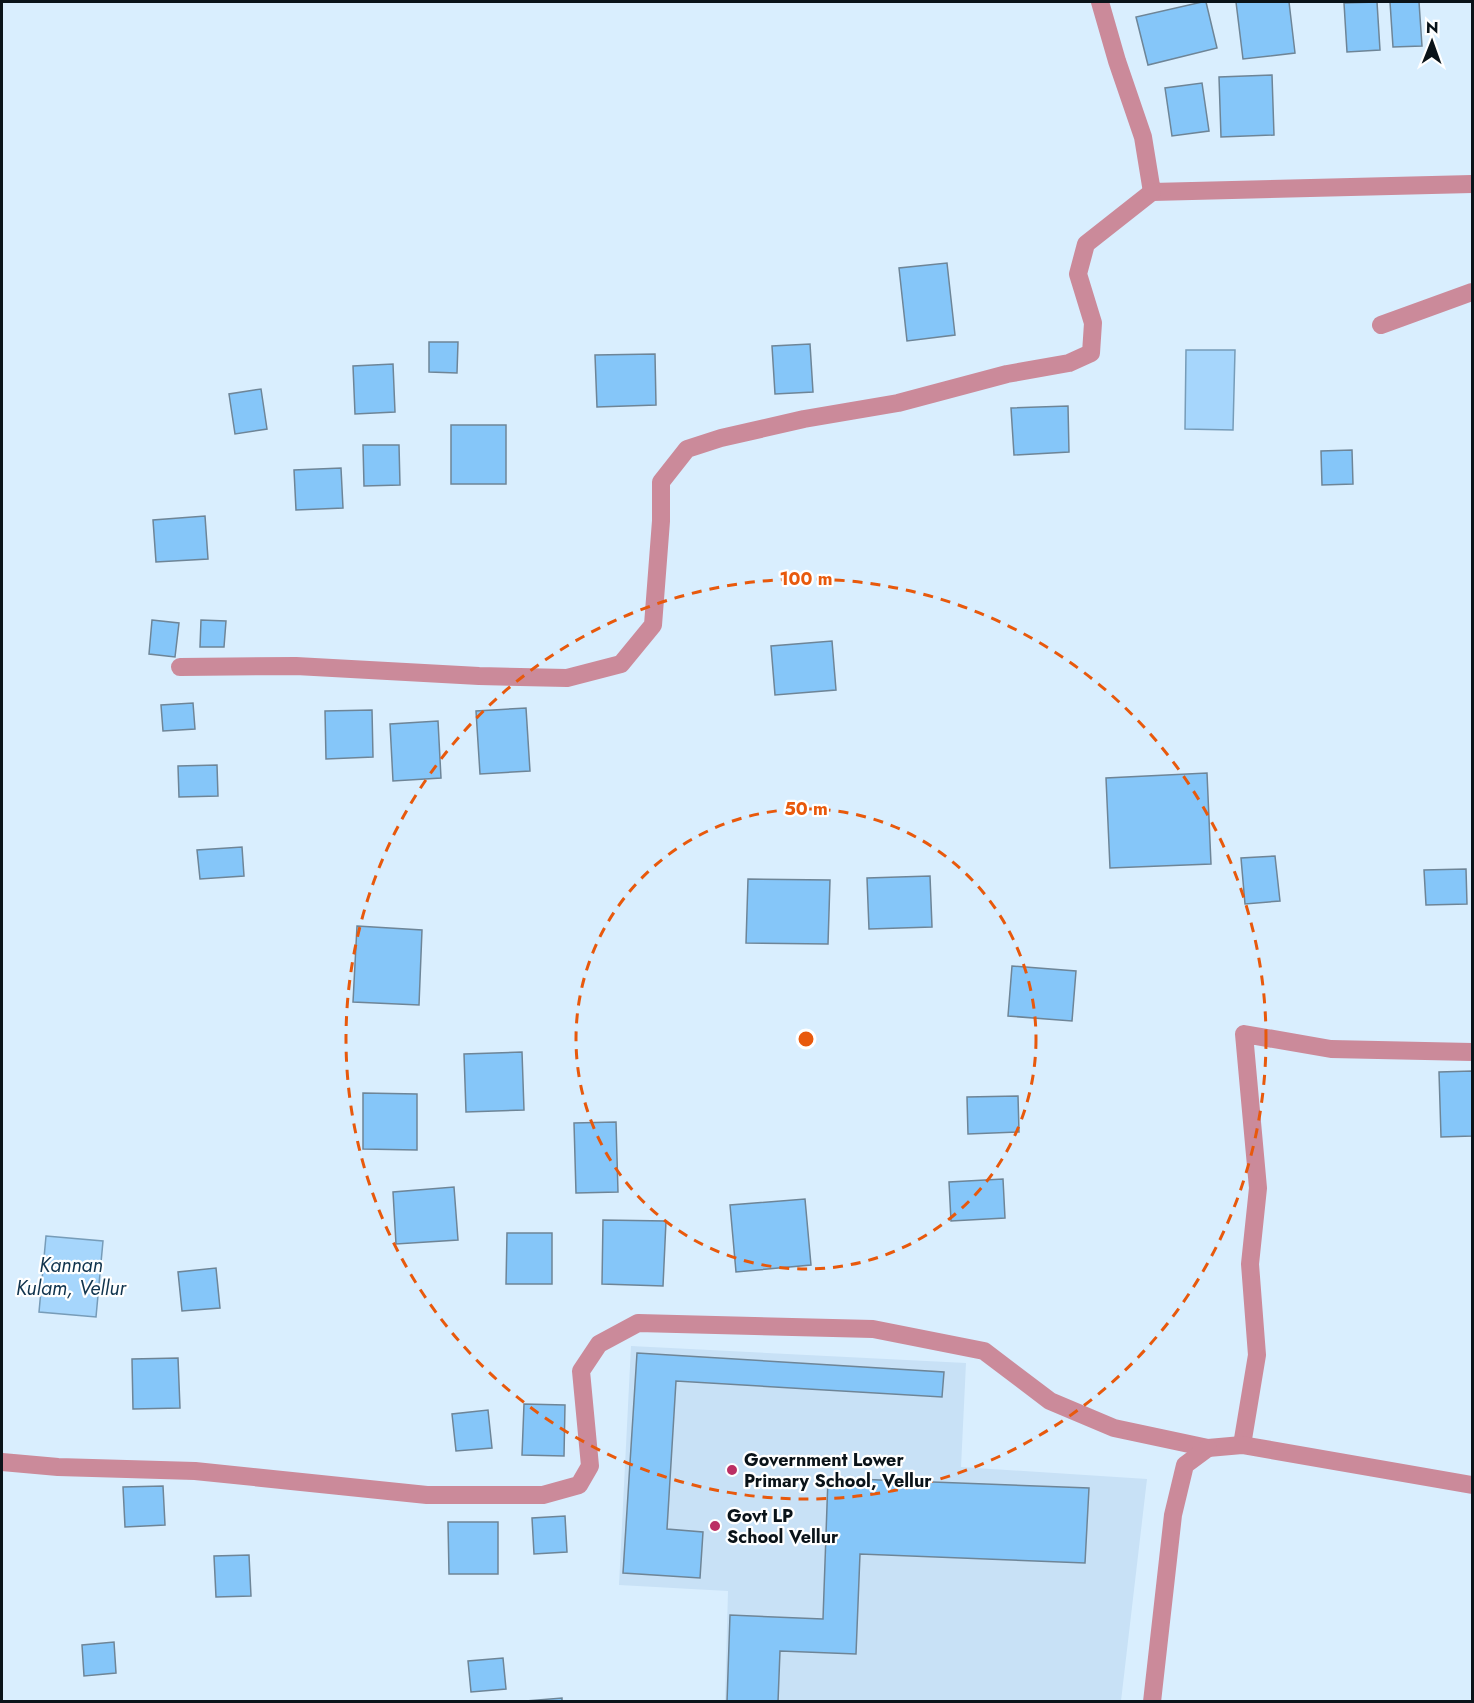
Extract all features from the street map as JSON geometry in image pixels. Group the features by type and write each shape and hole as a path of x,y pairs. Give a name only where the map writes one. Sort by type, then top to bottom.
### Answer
{"street":[{"path":"1100,2 1143,137 1152,192"},
{"path":"180,667 296,666 479,676 567,678 621,664 653,625 661,521 661,482 687,449 721,438 804,419 898,403 1007,374 1069,363 1091,353 1093,323 1078,274 1086,244 1152,192 1473,184"},
{"path":"1381,325 1473,292"},
{"path":"1242,1445 1257,1355 1250,1264 1257,1188 1244,1035 1331,1049 1473,1052"},
{"path":"2,1462 58,1467 195,1471 427,1495 543,1495 579,1485 590,1466 581,1371 599,1344 638,1323 873,1329 984,1351 1050,1401 1114,1428 1208,1448 1242,1445 1473,1485"},
{"path":"1152,1701 1173,1515 1185,1465 1208,1448"}],"shaded area":[{"path":"631,1346 966,1363 961,1467 1147,1479 1121,1701 725,1701 728,1591 619,1585"}],"water":[{"path":"1186,350 1235,350 1233,430 1185,429"},
{"name":"Kannan Kulam, Vellur","path":"46,1236 103,1241 96,1317 39,1312"}],"building":[{"path":"1206,2 1217,48 1148,65 1136,17"},
{"path":"1236,2 1289,2 1295,53 1243,59"},
{"path":"1377,2 1380,50 1347,52 1344,3"},
{"path":"1390,2 1419,2 1422,46 1393,47"},
{"path":"1272,75 1274,135 1221,137 1219,77"},
{"path":"1202,83 1209,131 1172,136 1165,88"},
{"path":"947,263 955,335 907,341 899,268"},
{"path":"429,342 458,342 457,373 429,372"},
{"path":"810,344 813,392 775,394 772,346"},
{"path":"655,354 656,405 597,407 595,355"},
{"path":"393,364 395,412 355,414 353,366"},
{"path":"261,389 267,429 235,434 229,394"},
{"path":"1068,406 1069,452 1014,455 1011,408"},
{"path":"451,425 506,425 506,484 451,484"},
{"path":"363,445 399,445 400,485 364,486"},
{"path":"1352,450 1353,484 1322,485 1321,451"},
{"path":"341,468 343,508 296,510 294,470"},
{"path":"205,516 208,559 156,562 153,520"},
{"path":"152,620 179,623 175,657 149,654"},
{"path":"201,620 226,621 224,647 200,647"},
{"path":"832,641 836,690 775,695 771,646"},
{"path":"193,703 195,729 163,731 161,705"},
{"path":"526,708 530,771 480,774 476,711"},
{"path":"372,710 373,757 326,759 325,711"},
{"path":"438,721 441,778 393,781 390,724"},
{"path":"217,765 218,796 179,797 178,766"},
{"path":"1207,773 1211,864 1110,868 1106,778"},
{"path":"242,847 244,876 200,879 197,850"},
{"path":"1275,856 1280,901 1245,904 1241,858"},
{"path":"1466,869 1467,904 1426,905 1424,870"},
{"path":"930,876 932,927 869,929 867,878"},
{"path":"748,879 830,880 828,944 746,943"},
{"path":"357,926 422,930 419,1005 353,1002"},
{"path":"1012,966 1076,971 1072,1021 1008,1016"},
{"path":"522,1052 524,1110 466,1112 464,1054"},
{"path":"1472,1071 1472,1136 1441,1137 1439,1072"},
{"path":"363,1093 417,1094 417,1150 363,1149"},
{"path":"1018,1096 1019,1132 968,1134 967,1097"},
{"path":"616,1122 618,1192 576,1193 574,1123"},
{"path":"1003,1179 1005,1218 951,1221 949,1182"},
{"path":"454,1187 458,1240 396,1244 393,1192"},
{"path":"805,1199 811,1265 736,1272 730,1205"},
{"path":"603,1220 666,1221 663,1286 602,1284"},
{"path":"507,1233 552,1233 552,1284 506,1284"},
{"path":"216,1268 220,1308 182,1311 178,1272"},
{"name":"Government Lower Primary School, Vellur","path":"637,1353 944,1372 942,1397 676,1381 667,1529 703,1532 700,1578 623,1573"},
{"path":"178,1358 180,1408 133,1409 132,1359"},
{"path":"524,1404 565,1405 564,1456 522,1455"},
{"path":"488,1410 492,1448 456,1451 452,1414"},
{"path":"828,1478 1089,1488 1085,1563 860,1554 856,1654 780,1651 778,1702 727,1702 730,1615 823,1619"},
{"path":"163,1486 165,1525 125,1527 123,1487"},
{"path":"565,1516 567,1552 534,1554 532,1518"},
{"path":"448,1522 498,1522 498,1574 449,1574"},
{"path":"249,1555 251,1596 216,1597 214,1556"},
{"path":"114,1642 116,1673 84,1676 82,1645"},
{"path":"503,1658 506,1689 471,1692 468,1661"},
{"path":"562,1698 562,1702 513,1702"}],"place":[{"name":"Government Lower Primary School, Vellur","path":"732,1470"},
{"name":"Govt LP School Vellur","path":"715,1526"}]}
